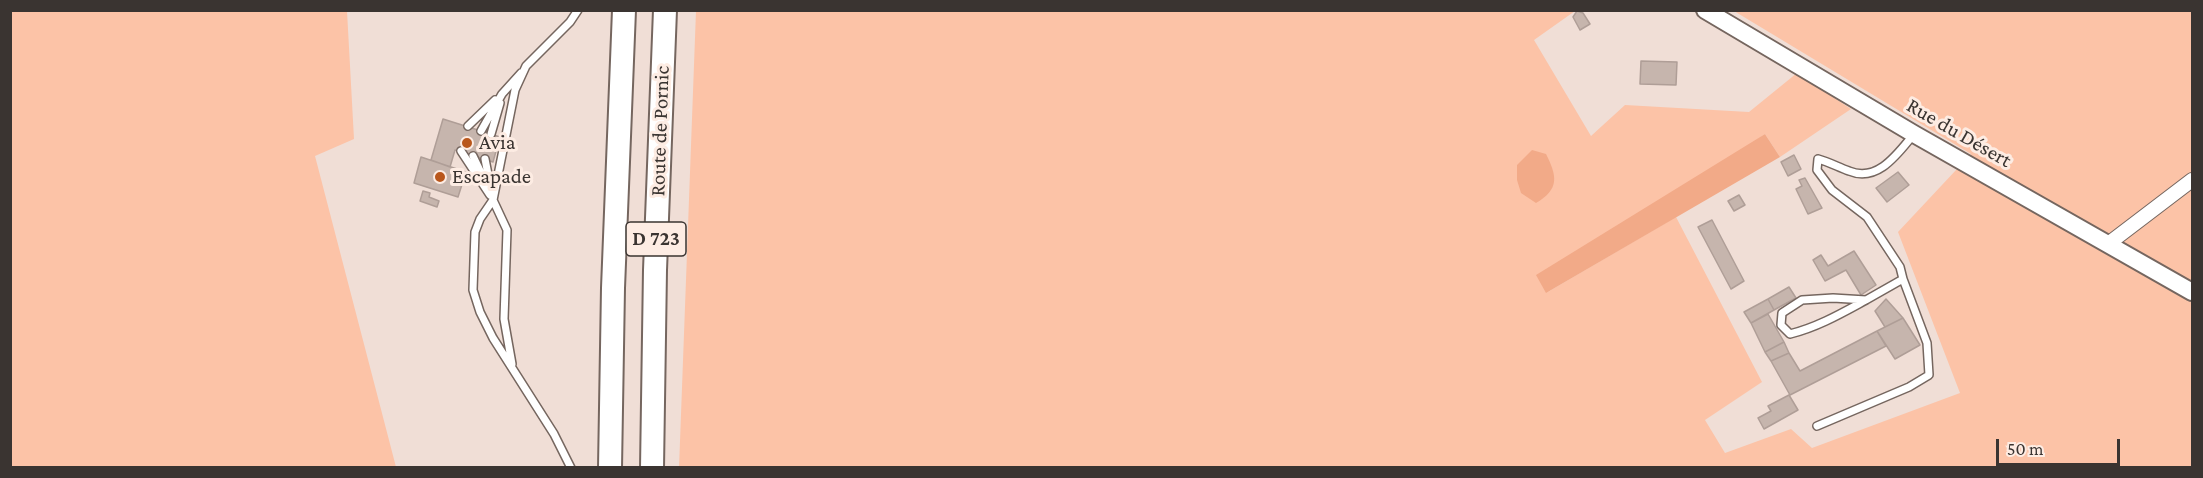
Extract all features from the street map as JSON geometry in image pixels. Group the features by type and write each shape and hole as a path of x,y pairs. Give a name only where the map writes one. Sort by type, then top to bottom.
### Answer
{"highway":[{"name":"Route de Pornic","path":"610,468 613,266 624,10"},
{"name":"Route de Pornic","path":"652,468 655,258 665,10"}],"street":[{"name":"Rue du Désert","path":"1705,10 1914,134 2193,292"},
{"path":"2108,244 2193,180"}],"lane":[{"path":"468,126 502,94 570,22 578,10"},
{"path":"526,66 515,90 493,200 480,219 475,232 473,290 480,312 513,370 554,434 571,468"},
{"path":"481,130 502,94"},
{"path":"491,134 502,94"},
{"path":"1817,426 1909,387 1929,375 1927,343 1900,267 1867,217 1832,190 1817,171 1818,159 1831,162 1851,172 1868,174 1883,168 1914,134"},
{"path":"461,151 493,200"},
{"path":"473,156 507,230 504,319 513,370"},
{"path":"485,159 493,200"},
{"path":"1866,300 1833,298 1802,300 1782,313 1781,325 1790,334 1802,331 1822,323 1866,300 1903,279"}],"shaded area":[{"path":"10,11 347,11 354,139 315,156 396,467 11,467"},
{"path":"696,11 1575,11 1534,40 1591,136 1625,105 1749,112 1797,73 1851,109 1780,157 1765,134 1546,293 1676,217 1762,382 1705,420 1725,453 1791,429 1812,448 1960,393 1898,232 1971,154 1734,11 2192,11 2192,467 679,468"},
{"path":"1765,134 1780,157 1546,293 1536,275"},
{"path":"1532,150 1546,154 1554,175 1553,187 1544,198 1536,203 1521,193 1517,180 1517,165"}],"building":[{"path":"1577,11 1583,13 1590,24 1580,30 1573,17"},
{"path":"1641,61 1677,62 1676,85 1640,84"},
{"name":"Avia","path":"443,119 500,137 493,162 455,150 450,167 431,160"},
{"path":"1794,155 1801,169 1788,176 1781,162"},
{"name":"Escapade","path":"421,157 466,172 458,197 414,183"},
{"path":"1898,172 1909,185 1887,202 1876,188"},
{"path":"1805,178 1822,208 1808,214 1796,189 1802,186 1799,180"},
{"path":"423,191 430,193 429,197 439,201 437,207 420,201"},
{"path":"1739,195 1745,205 1734,211 1728,201"},
{"path":"1712,220 1744,281 1731,289 1698,227"},
{"path":"1854,251 1876,285 1861,295 1846,270 1825,281 1813,260 1821,255 1828,266"},
{"path":"1789,287 1796,298 1774,310 1768,299"},
{"path":"1768,299 1774,310 1751,323 1744,312"},
{"path":"1886,299 1903,318 1885,327 1875,311"},
{"path":"1768,314 1784,342 1765,352 1751,323"},
{"path":"1903,318 1920,345 1895,359 1877,331"},
{"path":"1877,331 1886,346 1790,395 1771,361 1789,353 1800,371"},
{"path":"1784,342 1789,353 1771,361 1765,352"},
{"path":"1789,395 1798,410 1764,429 1758,418 1771,411 1768,406"}],"place":[{"name":"Avia","path":"467,143"},
{"name":"Escapade","path":"440,177"}]}
